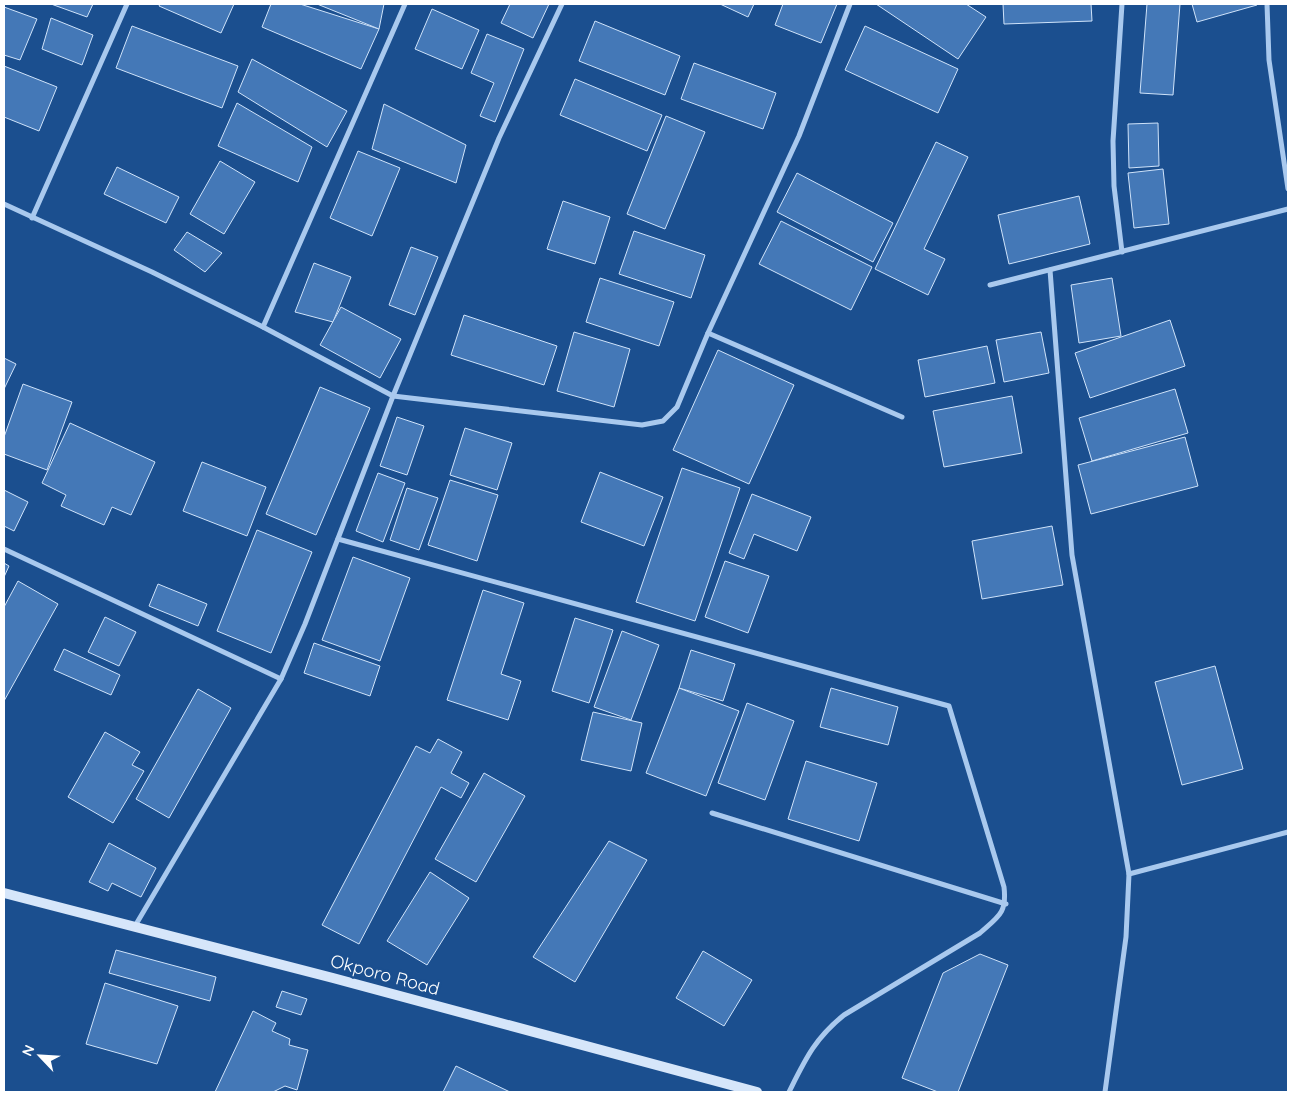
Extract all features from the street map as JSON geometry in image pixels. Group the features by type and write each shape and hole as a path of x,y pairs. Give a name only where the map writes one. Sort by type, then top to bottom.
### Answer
{"main road":[{"name":"Okporo Road","path":"4,893 135,926 757,1092"}],"street":[{"path":"32,218 127,4"},
{"path":"263,327 405,4"},
{"path":"135,926 280,679 499,138 562,4"},
{"path":"4,204 152,272 263,327 393,396 642,425 656,422 663,420 676,407 798,136 850,4"},
{"path":"1122,4 1112,141 1114,186 1122,252"},
{"path":"1267,4 1270,60 1288,189"},
{"path":"990,285 1288,209"},
{"path":"1050,270 1072,555 1129,874 1126,937 1105,1092"},
{"path":"708,333 902,417"},
{"path":"338,539 949,706 1004,887 1006,904 998,917 980,933 844,1015 827,1029 810,1049 789,1092"},
{"path":"4,549 280,679"},
{"path":"712,813 1006,904"},
{"path":"1129,874 1288,832"}],"building":[{"path":"51,4 93,4 87,17"},
{"path":"160,4 234,4 221,33 159,6"},
{"path":"271,4 300,4 379,29 361,69 262,27"},
{"path":"317,4 384,4 379,29"},
{"path":"510,4 549,4 533,38 501,23"},
{"path":"720,4 754,4 748,17"},
{"path":"783,4 837,4 821,43 775,25"},
{"path":"876,4 966,4 986,17 958,59"},
{"path":"1003,4 1091,4 1092,21 1004,24"},
{"path":"1147,4 1180,4 1173,95 1140,93"},
{"path":"1192,4 1257,4 1257,5 1197,22"},
{"path":"4,7 37,19 20,60 4,55"},
{"path":"432,9 479,30 462,69 415,49"},
{"path":"51,18 93,35 82,65 42,49"},
{"path":"595,21 680,56 665,95 579,61"},
{"path":"132,26 238,66 222,108 116,68"},
{"path":"865,26 958,69 938,113 845,70"},
{"path":"487,34 524,49 495,122 480,116 494,83 471,73"},
{"path":"252,59 347,111 327,147 238,92"},
{"path":"694,63 776,93 763,129 681,99"},
{"path":"4,66 57,87 39,131 4,117"},
{"path":"575,79 662,115 647,151 560,115"},
{"path":"237,103 312,147 298,182 218,146"},
{"path":"384,104 466,145 456,183 372,149"},
{"path":"666,116 705,132 665,229 627,214"},
{"path":"1158,123 1159,166 1129,168 1128,124"},
{"path":"936,142 968,157 924,249 945,259 928,295 875,269"},
{"path":"358,151 400,168 372,236 330,218"},
{"path":"220,161 255,182 224,234 190,214"},
{"path":"117,167 179,197 166,223 104,194"},
{"path":"1163,169 1169,224 1134,228 1128,173"},
{"path":"797,173 893,223 873,262 777,212"},
{"path":"1079,196 1090,244 1009,264 998,215"},
{"path":"563,201 610,217 595,264 547,249"},
{"path":"781,221 872,267 851,310 759,264"},
{"path":"634,231 705,255 691,298 619,274"},
{"path":"187,232 222,253 205,272 174,250"},
{"path":"411,247 438,257 415,315 389,305"},
{"path":"314,263 351,277 333,322 295,312"},
{"path":"600,278 674,302 659,346 586,322"},
{"path":"1112,278 1121,336 1079,343 1071,285"},
{"path":"341,307 401,339 380,378 320,345"},
{"path":"464,315 557,346 544,385 451,355"},
{"path":"1170,320 1185,366 1090,398 1075,353"},
{"path":"574,332 630,349 614,407 557,391"},
{"path":"1041,332 1049,373 1004,382 996,340"},
{"path":"987,346 995,383 925,397 918,360"},
{"path":"718,350 794,385 749,484 673,450"},
{"path":"4,358 16,364 4,389"},
{"path":"23,384 72,402 47,470 4,454 4,437"},
{"path":"320,387 370,408 316,535 266,514"},
{"path":"1175,389 1188,433 1092,461 1079,418"},
{"path":"1012,396 1022,453 944,467 933,411"},
{"path":"397,417 424,426 407,475 380,466"},
{"path":"70,423 155,462 131,515 112,507 104,525 61,506 66,495 42,483"},
{"path":"465,428 512,443 497,490 450,475"},
{"path":"1185,437 1198,486 1091,514 1078,465"},
{"path":"202,462 266,487 247,536 183,511"},
{"path":"682,468 740,488 695,621 636,602"},
{"path":"600,472 663,497 644,546 581,522"},
{"path":"378,473 405,483 383,542 356,531"},
{"path":"450,480 498,495 477,561 428,545"},
{"path":"407,488 438,498 419,550 390,540"},
{"path":"4,490 28,502 14,531 4,526"},
{"path":"752,494 811,517 797,551 754,534 744,559 729,553"},
{"path":"1052,526 1063,585 982,599 972,541"},
{"path":"257,530 312,552 271,653 217,631"},
{"path":"353,557 410,578 380,661 322,640"},
{"path":"725,561 769,576 748,633 705,617"},
{"path":"4,563 9,566 4,577"},
{"path":"18,581 58,604 4,701 4,607"},
{"path":"158,584 207,604 198,626 149,606"},
{"path":"483,590 524,603 501,674 521,681 508,720 447,700"},
{"path":"105,617 136,632 119,666 88,652"},
{"path":"575,618 613,630 589,703 552,691"},
{"path":"622,631 659,645 631,720 594,707"},
{"path":"314,643 380,666 370,696 304,673"},
{"path":"64,649 120,675 111,695 54,670"},
{"path":"691,650 735,664 723,701 679,688"},
{"path":"1215,666 1243,769 1182,785 1155,682"},
{"path":"679,688 739,711 706,796 646,773"},
{"path":"831,688 898,707 888,745 820,727"},
{"path":"198,689 231,708 169,818 136,799"},
{"path":"747,703 794,721 765,800 718,783"},
{"path":"593,712 642,723 631,771 581,760"},
{"path":"105,732 140,752 132,765 144,771 113,823 68,797"},
{"path":"438,739 462,752 451,773 469,783 461,798 441,787 359,944 322,925 416,746 430,753"},
{"path":"806,761 877,783 859,841 788,819"},
{"path":"484,773 525,796 476,882 435,859"},
{"path":"609,841 647,860 575,982 533,957"},
{"path":"109,843 156,868 141,897 112,883 108,891 89,882"},
{"path":"430,872 469,898 427,965 387,941"},
{"path":"116,950 216,977 210,1001 109,973"},
{"path":"703,951 752,980 724,1026 676,998"},
{"path":"980,954 1008,965 958,1092 938,1092 902,1078 943,973"},
{"path":"105,983 178,1006 157,1064 86,1044"},
{"path":"282,991 307,999 301,1015 276,1007"},
{"path":"253,1011 276,1023 272,1031 290,1039 289,1045 308,1050 297,1090 285,1086 273,1092 215,1092"},
{"path":"456,1066 510,1092 443,1092"}]}
